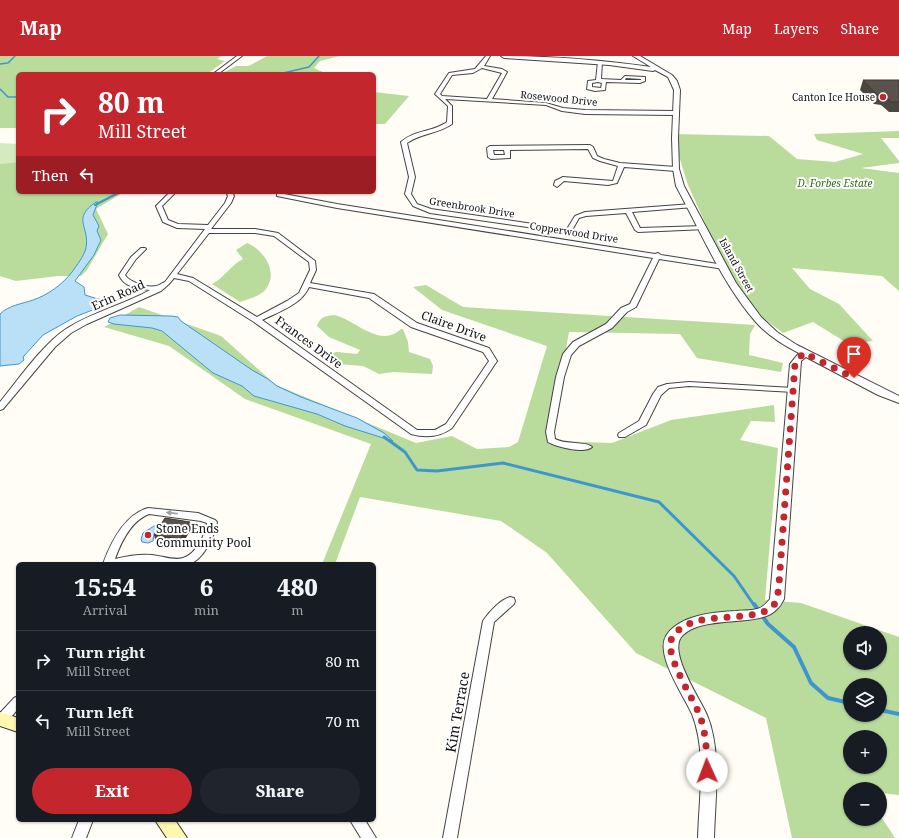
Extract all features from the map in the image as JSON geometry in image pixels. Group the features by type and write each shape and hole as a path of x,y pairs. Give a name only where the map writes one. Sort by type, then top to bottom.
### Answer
{"main road":[{"path":"1,719 16,724"},
{"path":"166,822 178,838"}],"street":[{"path":"218,72 240,56"},
{"path":"482,67 488,56"},
{"path":"504,56 600,62 659,70"},
{"path":"636,56 659,70"},
{"path":"628,65 643,60"},
{"path":"600,62 598,80 622,81"},
{"path":"441,97 437,94 451,74 466,73 482,67 505,72 489,100"},
{"name":"Island Street","path":"659,70 670,76 674,81 677,90 676,169 680,186 744,301 758,319 774,334 804,353 899,400"},
{"name":"Rosewood Drive","path":"441,97 546,104 562,109 585,112 676,113"},
{"name":"Greenbrook Drive","path":"441,97 451,107 450,123 442,128 414,137 404,142 412,177 408,194 415,205 430,210 569,231 580,215 692,206"},
{"path":"507,148 590,147 595,157 598,159 622,164 676,169"},
{"path":"557,185 558,181 566,179 608,183 615,182 622,164"},
{"path":"171,194 159,206 165,221 177,226 278,234 312,261 313,270 302,294 257,320"},
{"name":"Erin Road","path":"0,407 52,345 68,332 84,322 158,289 167,283 174,276 228,204 231,196 230,194"},
{"name":"Copperwood Drive","path":"279,195 386,214 724,266"},
{"path":"628,210 638,230 704,228"},
{"path":"143,249 133,258 122,275 123,278 129,283 158,289"},
{"path":"588,447 573,446 550,440 550,432 559,385 567,354 576,344 609,326 624,310 633,305 658,255"},
{"name":"Frances Drive","path":"174,276 192,279 257,320 408,429 414,432 426,434"},
{"name":"Claire Drive","path":"307,285 371,296 414,325 482,348 491,356 492,363 449,426 439,432 426,434"},
{"path":"706,838 707,759 704,733 701,718 687,687 681,680 670,652 671,639 678,631 696,622 716,618 761,613 772,607 777,599 795,364 804,353"},
{"path":"622,435 643,423 657,394 661,389 667,386 689,384 794,390"},
{"path":"109,562 113,550 124,533 133,520 141,513 153,511 207,519 212,522 211,528 201,550 193,558 183,562 139,558 118,562"},
{"name":"Kim Terrace","path":"450,838 489,621 493,615 510,601"},
{"path":"1,719 16,702"},
{"path":"79,838 85,822"},
{"path":"358,822 369,838"}],"green space":[{"path":"0,56 222,56 217,59 225,61 210,72 16,72 16,128 0,128"},
{"path":"267,56 340,56 320,61 314,68 323,72 225,72 236,66 249,66"},
{"path":"376,92 409,96 385,124 376,124"},
{"name":"D. Forbes Estate","path":"899,131 899,138 881,138 899,163 861,168 899,173 899,291 882,276 792,268 810,289 839,304 873,341 847,343 813,322 783,333 740,300 688,185 672,134 769,136 797,159 835,162 863,154 817,140 814,134"},
{"path":"0,143 16,144 16,162 0,164"},
{"path":"16,162 16,194 121,194 96,209 108,234 87,270 81,276 58,276 16,281 0,276 0,164"},
{"path":"247,243 259,250 267,262 271,275 270,282 261,294 240,302 212,284 243,259 236,250"},
{"path":"426,285 463,307 755,325 750,334 749,355 783,363 781,372 697,358 680,334 569,332 550,441 612,443 671,420 774,405 775,422 751,421 740,440 778,448 765,600 801,603 867,626 843,626 843,670 887,670 887,633 899,637 899,795 887,794 887,782 843,782 843,826 887,826 895,838 792,838 766,718 636,653 547,553 501,521 360,497 336,562 323,562 371,444 245,399 169,346 104,327 139,307 221,336 276,385 416,443 452,436 477,449 509,447 518,442 547,346 442,310 413,287"},
{"path":"334,315 376,335 385,336 403,329 408,342 409,352 430,359 433,366 432,374 393,372 379,374 363,366 338,364 330,360 329,356 331,353 337,352 357,354 360,350 329,337 317,326 323,318"}],"water":[{"path":"96,202 98,202 93,215 99,226 97,231 101,240 94,255 75,281 84,287 85,295 111,303 77,316 43,335 23,357 24,360 19,364 0,366 0,314 11,307 33,300 55,289 72,272 84,254 86,248 87,240 83,223 84,213"},
{"path":"120,315 178,317 181,321 277,386 301,397 357,418 384,433 393,441 345,426 317,414 254,396 242,386 213,373 162,331 152,328 108,322 110,318"},
{"name":"Stone Ends Community Pool","path":"154,526 157,526 158,529 154,535 153,541 148,543 142,542 141,539 143,533"}],"building":[{"path":"863,80 899,80 899,102 891,102 884,95 877,95"},
{"path":"165,518 190,522 180,539 154,535"}],"waterway":[{"path":"0,64 8,63 15,56"},
{"path":"288,72 309,67 319,56"},
{"path":"0,89 8,97 16,97"},
{"path":"95,205 116,194"},
{"path":"384,437 405,452 417,470 437,471 503,463 659,502 734,576 754,605"},
{"path":"754,604 768,624 794,647 811,683 828,698 843,701"},
{"path":"887,711 899,714"}],"place":[{"name":"Canton Ice House","path":"883,97"},
{"name":"Stone Ends Community Pool","path":"148,535"}],"route":[{"path":"707,771 706,749 701,718 687,687 681,680 670,652 671,639 678,631 696,622 716,618 758,614 772,607 777,599 779,584 795,364 804,353 854,378"}]}
